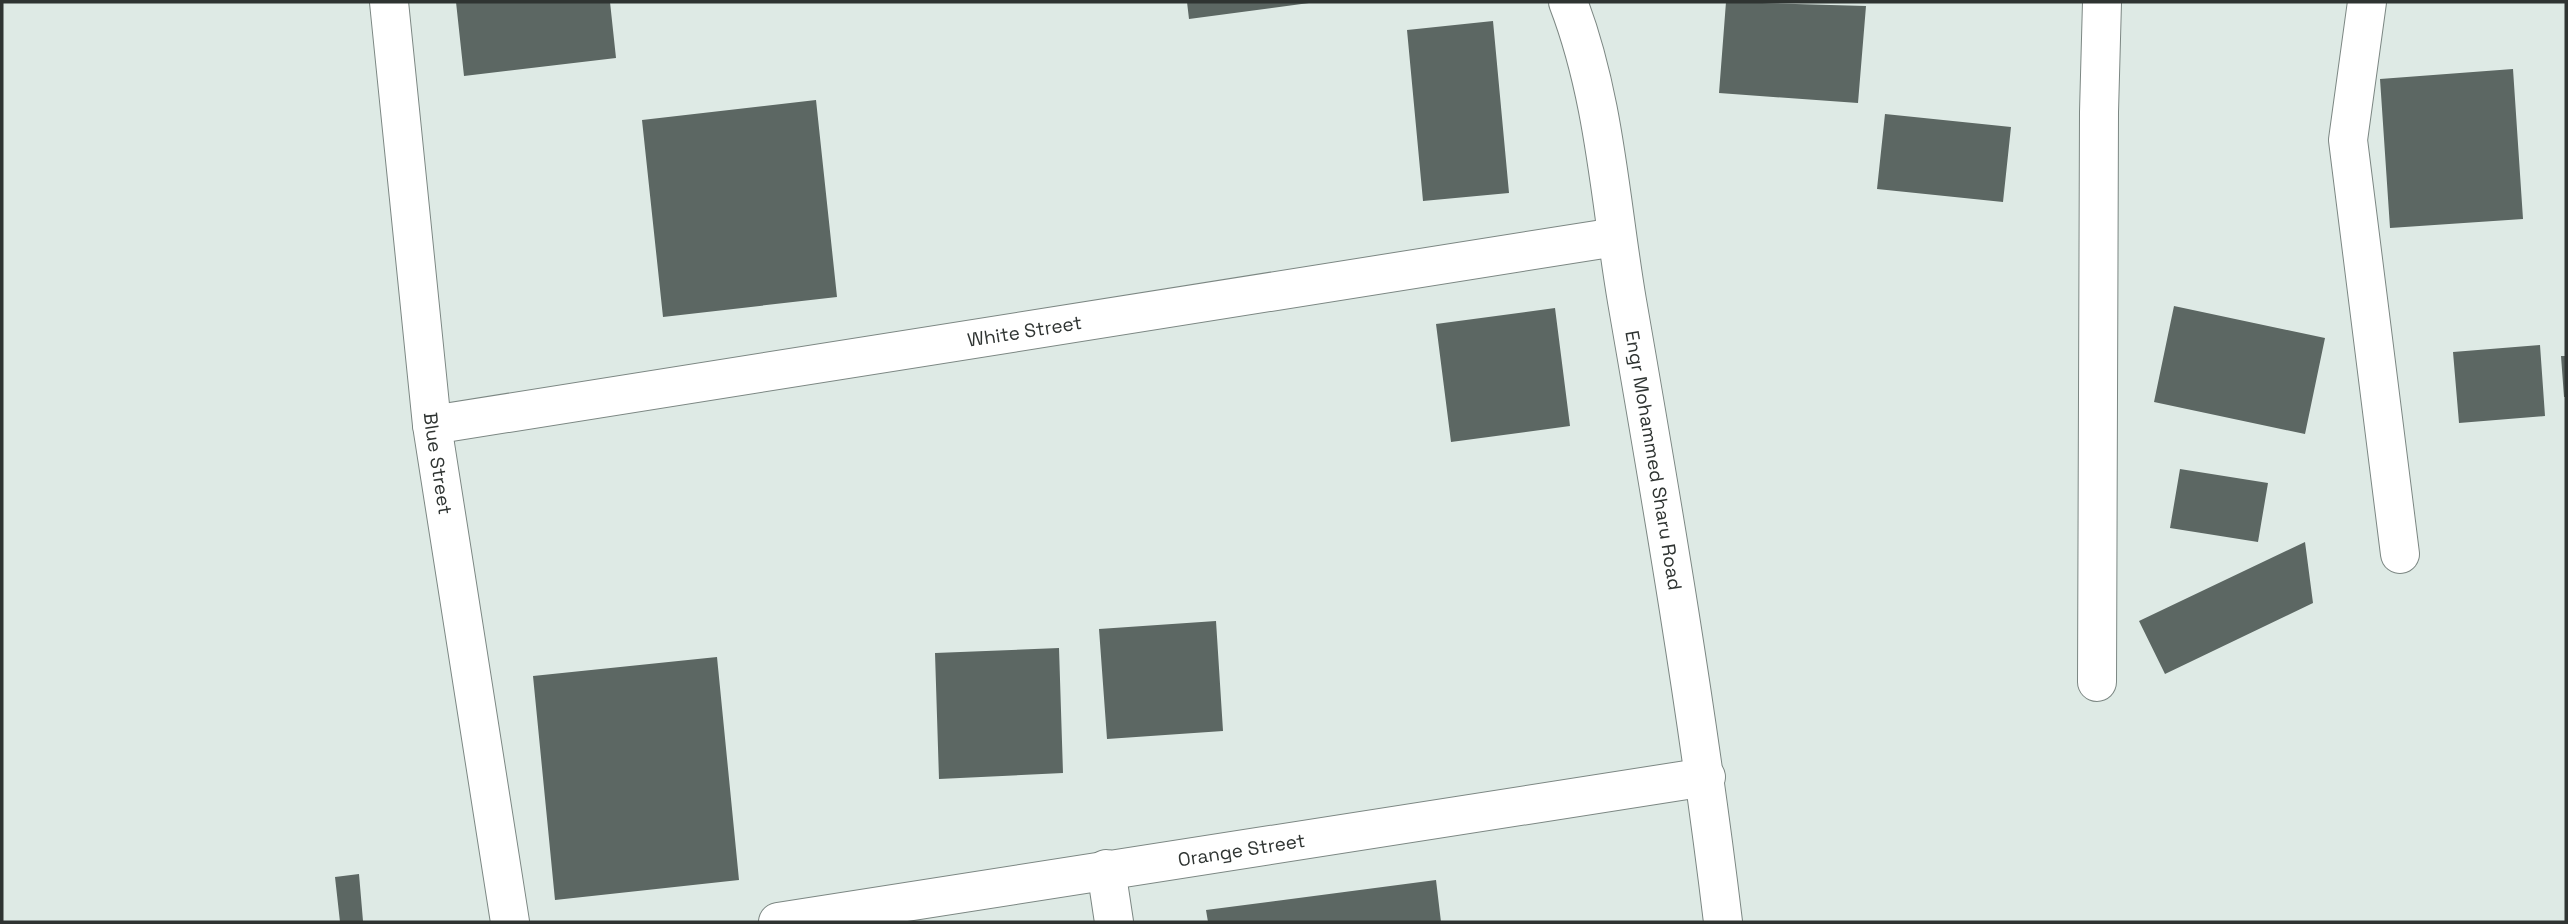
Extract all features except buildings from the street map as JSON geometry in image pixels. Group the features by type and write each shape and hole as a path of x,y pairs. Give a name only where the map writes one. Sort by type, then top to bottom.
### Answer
{"street":[{"name":"Blue Street","path":"389,2 432,425 510,922"},
{"name":"Engr Mohammed Sharu Road","path":"1568,2 1583,40 1604,132 1616,237 1706,777 1723,922"},
{"path":"2097,682 2098,112 2102,2"},
{"path":"2367,2 2348,140 2400,554"},
{"name":"White Street","path":"432,425 1616,237"},
{"name":"Orange Street","path":"778,922 1706,777"},
{"path":"1106,869 1114,922"}]}
